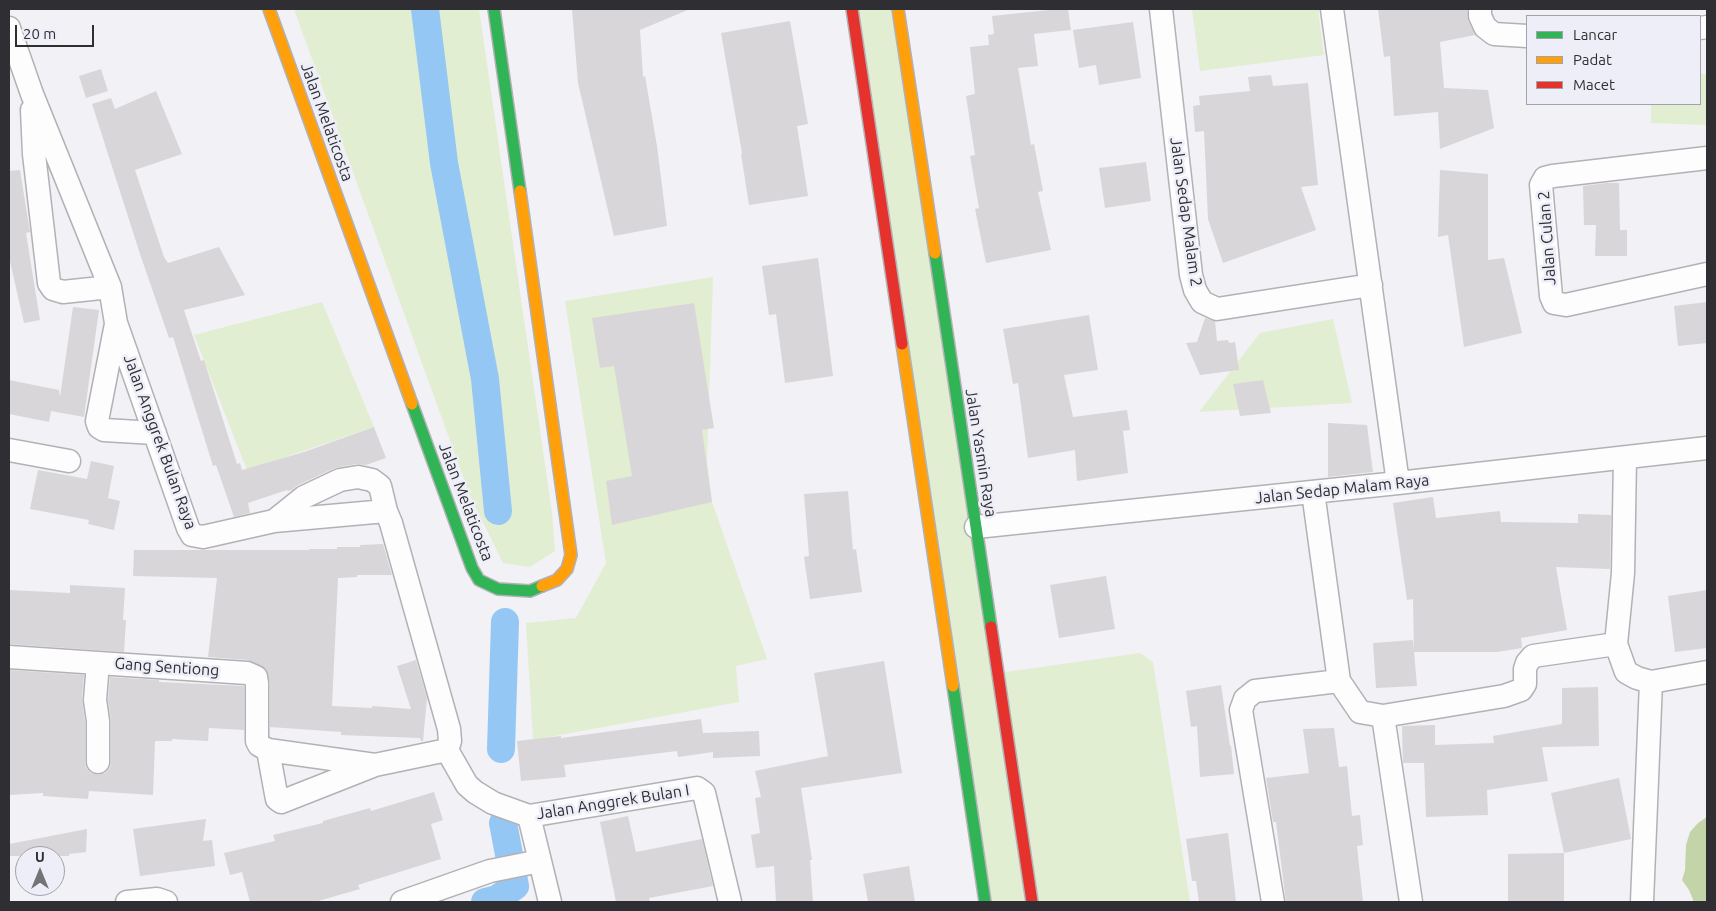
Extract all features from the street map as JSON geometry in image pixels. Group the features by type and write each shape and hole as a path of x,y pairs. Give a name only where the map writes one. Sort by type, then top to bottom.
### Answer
{"street":[{"name":"Jalan Melaticosta","path":"268,9 472,568 479,580 498,589 530,591 557,580 567,569 571,555 494,9"},
{"path":"852,9 985,902"},
{"name":"Jalan Yasmin Raya","path":"898,9 1032,902"},
{"name":"Jalan Sedap Malam 2","path":"1161,9 1191,275 1195,290 1202,302 1217,309 1371,285"},
{"path":"1332,9 1398,483"},
{"path":"1480,9 1480,16 1485,27 1494,34 1526,36"},
{"name":"Jalan Anggrek Bulan Raya","path":"9,28 22,84 110,287 116,323 192,535 203,537 274,521 386,512"},
{"path":"22,84 34,154 50,283 53,290 62,292 110,287"},
{"name":"Jalan Culan 2","path":"1707,158 1554,176 1545,178 1541,186 1551,296 1554,304 1566,305 1707,274"},
{"path":"116,323 97,421 99,427 104,430 155,433"},
{"name":"Jalan Sedap Malam Raya","path":"976,527 1398,483 1707,448"},
{"path":"9,450 69,461"},
{"path":"1625,458 1622,573 1616,644 1626,672 1636,678 1651,682 1707,672"},
{"path":"274,521 304,497 340,480 358,477 372,480 380,486 449,729 450,741 447,750 467,784 475,792 493,803 529,816 534,863 550,902"},
{"path":"1313,492 1339,681 1360,712 1383,716 1504,696 1521,690 1525,684 1527,663 1533,656 1616,644"},
{"name":"Gang Sentiong","path":"9,657 247,673 256,677 257,741 264,747"},
{"path":"98,663 95,700 98,721 98,762"},
{"path":"1273,902 1241,710 1245,699 1255,691 1339,681"},
{"path":"1642,902 1651,682"},
{"path":"1383,716 1411,902"},
{"path":"375,765 264,747 277,798 282,802 375,765 447,750"},
{"name":"Jalan Anggrek Bulan I","path":"529,816 697,788 704,793 730,902"},
{"path":"411,901 490,871 534,863"},
{"path":"127,902 157,900 166,902"}],"green space":[{"path":"294,9 479,9 552,513 555,551 530,567 503,563 470,496"},
{"path":"852,9 898,9 999,673 1140,653 1153,662 1190,902 985,902"},
{"path":"1192,9 1318,9 1324,55 1200,71"},
{"path":"1701,74 1707,74 1707,125 1651,123 1651,105 1701,105"},
{"path":"713,277 707,461 712,502 767,659 736,666 739,702 533,740 526,623 576,618 606,563 565,301"},
{"path":"322,302 374,427 247,470 194,335"},
{"path":"1333,319 1352,403 1199,412 1260,333"},
{"path":"1707,817 1707,902 1694,902 1682,880 1685,870 1686,845 1690,832"}],"building":[{"path":"572,9 690,9 640,30 643,77 645,76 657,146 667,226 614,236 578,83"},
{"path":"1068,9 1071,30 1034,34 1038,66 1018,68 1031,145 1034,144 1043,191 1038,192 1051,250 986,263 975,209 979,208 970,156 975,155 966,96 975,94 970,47 989,45 988,35 994,34 992,16"},
{"path":"1378,9 1467,9 1468,21 1475,35 1440,42 1444,88 1488,90 1494,128 1440,149 1438,112 1394,116 1390,56 1384,57"},
{"path":"790,21 808,124 797,126 808,196 749,205 721,33"},
{"path":"1133,22 1141,78 1099,85 1096,65 1079,68 1073,30"},
{"path":"101,69 108,91 86,98 79,76"},
{"path":"1271,75 1273,86 1308,83 1318,185 1301,187 1316,230 1223,263 1208,219 1204,131 1195,132 1193,106 1200,105 1199,96 1250,91 1248,77"},
{"path":"156,91 182,154 135,170 164,257 168,263 219,247 245,295 184,310 201,361 204,360 237,464 240,463 242,470 304,452 374,427 386,458 366,465 356,464 335,468 298,485 292,490 248,503 250,513 234,517 216,465 213,466 173,337 169,338 140,254 92,104 111,98 115,109"},
{"path":"1146,162 1151,201 1105,208 1099,168"},
{"path":"20,170 30,232 26,233 40,320 24,323 9,257 9,171"},
{"path":"1440,170 1488,174 1488,260 1504,258 1522,333 1464,347 1448,235 1438,237"},
{"path":"1619,183 1620,230 1627,230 1627,256 1595,256 1596,225 1584,225 1583,186"},
{"path":"818,258 833,376 785,383 776,314 769,315 762,266"},
{"path":"1707,302 1707,343 1678,346 1674,306"},
{"path":"694,303 714,428 702,430 712,502 612,525 606,481 632,476 614,366 600,368 592,318"},
{"path":"73,307 99,310 84,417 51,411 49,422 9,414 9,380 59,390 60,397"},
{"path":"1089,315 1098,370 1064,375 1073,417 1127,410 1130,430 1123,431 1128,473 1077,481 1075,450 1028,458 1018,383 1013,384 1003,329"},
{"path":"1205,318 1215,321 1217,341 1228,340 1229,343 1235,342 1239,370 1200,375 1186,343 1197,342"},
{"path":"1263,380 1271,413 1240,416 1233,384"},
{"path":"1328,423 1367,425 1373,472 1328,477"},
{"path":"91,461 114,466 108,498 120,501 114,530 88,524 89,520 30,509 38,470 87,479"},
{"path":"848,491 853,550 856,549 862,592 810,599 804,557 809,556 804,494"},
{"path":"1433,497 1436,518 1500,511 1501,522 1578,523 1578,514 1611,515 1610,569 1556,567 1567,630 1521,638 1522,648 1497,652 1414,652 1413,599 1407,600 1393,503"},
{"path":"383,544 392,575 357,575 357,577 338,578 332,706 372,708 372,706 411,709 397,666 416,660 427,698 423,741 420,738 341,735 341,732 270,727 270,683 266,669 248,660 208,657 217,578 133,576 134,550 309,550"},
{"path":"1106,576 1115,629 1059,638 1050,585"},
{"path":"70,585 125,588 124,652 9,644 9,590 70,593"},
{"path":"1707,590 1707,648 1675,652 1668,596"},
{"path":"1413,640 1417,686 1376,688 1373,643"},
{"path":"884,661 902,773 801,788 812,860 810,860 813,902 776,902 774,866 756,868 751,835 760,833 755,798 761,797 755,771 828,756 814,673"},
{"path":"9,670 84,675 82,699 85,722 85,762 86,768 91,773 98,775 105,773 110,768 111,762 111,721 108,700 110,677 159,680 159,682 244,686 244,730 209,728 208,741 172,739 172,741 155,741 153,795 89,791 88,799 43,796 43,793 9,795"},
{"path":"1221,685 1234,774 1200,777 1197,726 1191,727 1186,691"},
{"path":"1598,687 1599,746 1542,747 1548,781 1487,790 1488,815 1426,817 1424,763 1403,763 1402,726 1435,725 1435,745 1494,743 1493,736 1562,724 1562,688"},
{"path":"701,719 703,733 759,731 760,756 713,758 713,752 678,757 677,751 564,765 566,777 521,781 517,741 561,736 561,738"},
{"path":"1334,728 1339,767 1347,766 1352,816 1360,815 1363,845 1357,846 1363,902 1286,902 1276,822 1273,822 1266,778 1309,773 1303,729"},
{"path":"1619,778 1631,839 1564,853 1551,793"},
{"path":"434,792 443,820 431,824 441,859 358,885 360,889 315,902 250,902 242,872 230,875 224,853 275,841 273,835 323,823 323,821 370,808 371,811"},
{"path":"628,816 636,852 702,839 713,886 649,898 650,902 616,902 600,822"},
{"path":"206,819 203,841 212,840 215,866 140,876 133,829"},
{"path":"87,829 86,852 69,854 69,856 65,856 65,846 15,846 15,856 9,856 9,844"},
{"path":"1228,833 1236,902 1199,902 1196,881 1192,881 1186,839"},
{"path":"1564,853 1564,902 1508,902 1508,854"},
{"path":"909,866 915,902 868,902 863,874"}],"waterway":[{"path":"425,9 444,163 485,379 498,511"},
{"path":"501,749 505,622"},
{"path":"485,902 497,899 515,886 503,823"}],"traffic: fast":[{"path":"494,9 520,191"},
{"path":"935,253 991,627"},
{"path":"412,404 472,568 479,580 498,589 530,591 542,586"},
{"path":"953,686 985,902"}],"traffic: slow":[{"path":"269,9 412,404"},
{"path":"898,9 935,253"},
{"path":"520,191 571,555 567,569 557,580 542,586"},
{"path":"902,344 953,686"}],"traffic: jam":[{"path":"852,9 902,344"},
{"path":"991,627 1032,902"}]}
